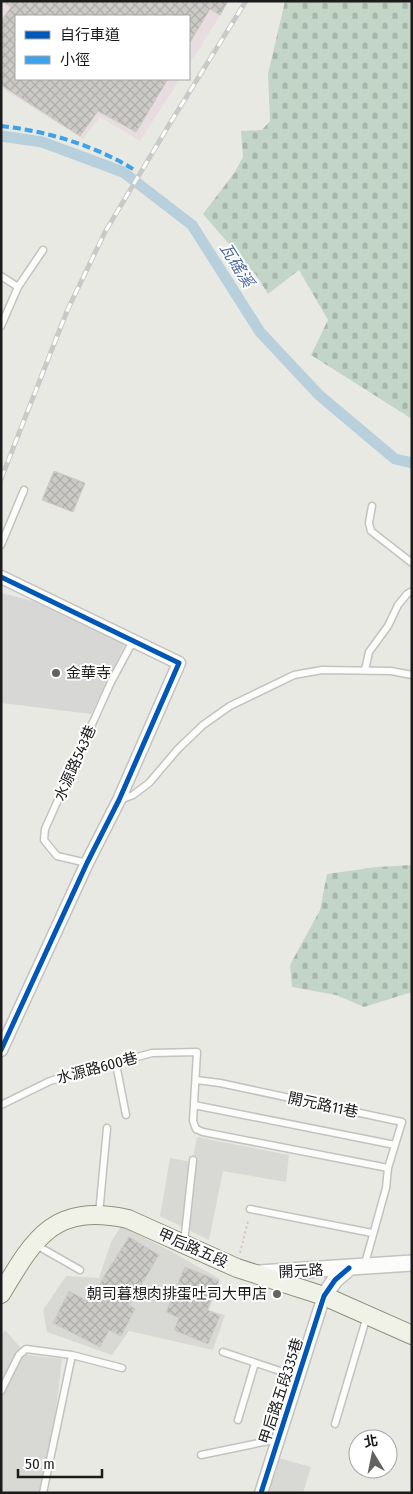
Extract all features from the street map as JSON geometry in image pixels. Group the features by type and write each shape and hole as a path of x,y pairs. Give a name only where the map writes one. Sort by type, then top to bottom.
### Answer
{"main road":[{"name":"甲后路五段","path":"1,1294 22,1259 38,1238 53,1226 69,1219 99,1214 128,1219 245,1271 324,1296 412,1336"}],"street":[{"path":"1,577 179,662 118,800 1,1050"},
{"name":"開元路","path":"245,1271 356,1268 412,1263"},
{"name":"開元路","path":"324,1296 335,1280 356,1268"},
{"name":"甲后路五段335巷","path":"261,1493 324,1296"}],"lane":[{"path":"1,326 18,287 44,250"},
{"path":"1,276 18,287"},
{"path":"1,545 24,490"},
{"path":"372,506 369,523 371,531 412,563"},
{"path":"365,670 370,652 388,626 398,605 412,591"},
{"name":"水源路543巷","path":"87,863 57,856 44,840 45,829 111,682 133,640"},
{"path":"118,800 133,795 149,783 196,731 230,706 294,675 322,670 365,670 391,671 412,675"},
{"name":"水源路600巷","path":"1,1105 50,1080 152,1053 197,1052 196,1080"},
{"path":"116,1064 126,1115"},
{"path":"196,1080 193,1121 196,1129 203,1132 388,1168"},
{"name":"開元路11巷","path":"196,1080 402,1122 388,1168 386,1188 372,1233 356,1268"},
{"path":"194,1105 396,1144"},
{"path":"99,1214 107,1128"},
{"path":"184,1244 193,1160"},
{"path":"250,1209 372,1233"},
{"path":"33,1244 80,1270"},
{"path":"334,1424 368,1316"},
{"path":"1,1391 19,1355 26,1350 72,1355 122,1368"},
{"path":"222,1352 298,1377"},
{"path":"43,1493 72,1355"},
{"path":"238,1420 255,1363"},
{"path":"201,1455 278,1439"}],"path":[{"path":"245,1271 248,1221"}],"shaded area":[{"path":"1,1 229,1 190,63 190,15 15,15 15,80 179,80 140,141 100,117 83,139 1,88"},
{"name":"金華寺","path":"1,593 41,603 125,644 91,714 1,703"},
{"path":"197,1137 289,1155 286,1182 223,1171 209,1240 160,1216 170,1158 192,1162"},
{"path":"121,1226 220,1279 209,1310 225,1315 213,1350 129,1331 112,1355 47,1332 43,1310 66,1276 99,1278 111,1242"},
{"path":"5,1330 27,1355 62,1359 54,1426 40,1493 1,1493 1,1336"},
{"path":"275,1457 311,1467 303,1493 266,1493"}],"green space":[{"path":"285,1 412,1 412,419 311,355 328,320 299,270 268,294 256,275 203,214 235,172 243,157 241,131 262,130 270,121 268,74"},
{"path":"412,865 412,992 364,1007 336,995 292,987 290,965 320,910 327,874 377,867"}],"building":[{"path":"2,1 228,1 220,15 210,9 190,42 190,15 15,15 15,80 167,80 136,132 98,111 80,136 1,85 1,21 11,7"},
{"path":"54,471 85,483 73,512 42,500"},
{"path":"129,1237 159,1255 129,1305 135,1309 121,1336 109,1330 100,1347 53,1323 69,1291 91,1303 103,1278"},
{"path":"185,1267 219,1281 207,1310 220,1316 208,1344 174,1330 179,1318 166,1312"}],"waterway":[{"name":"瓦磘溪","path":"1,136 42,142 123,172 192,225 260,332 319,395 395,459 412,463"}],"railway":[{"path":"1,479 67,311 105,232 246,1"}],"marked path":[{"path":"1,126 18,128 71,141 105,154 136,171"}],"cycle path":[{"path":"1,577 179,663 119,800 87,863 1,1050"},
{"path":"261,1493 324,1296 335,1280 349,1268"}],"place":[{"name":"金華寺","path":"56,673"},
{"name":"朝司暮想肉排蛋吐司大甲店","path":"277,1294"}]}
